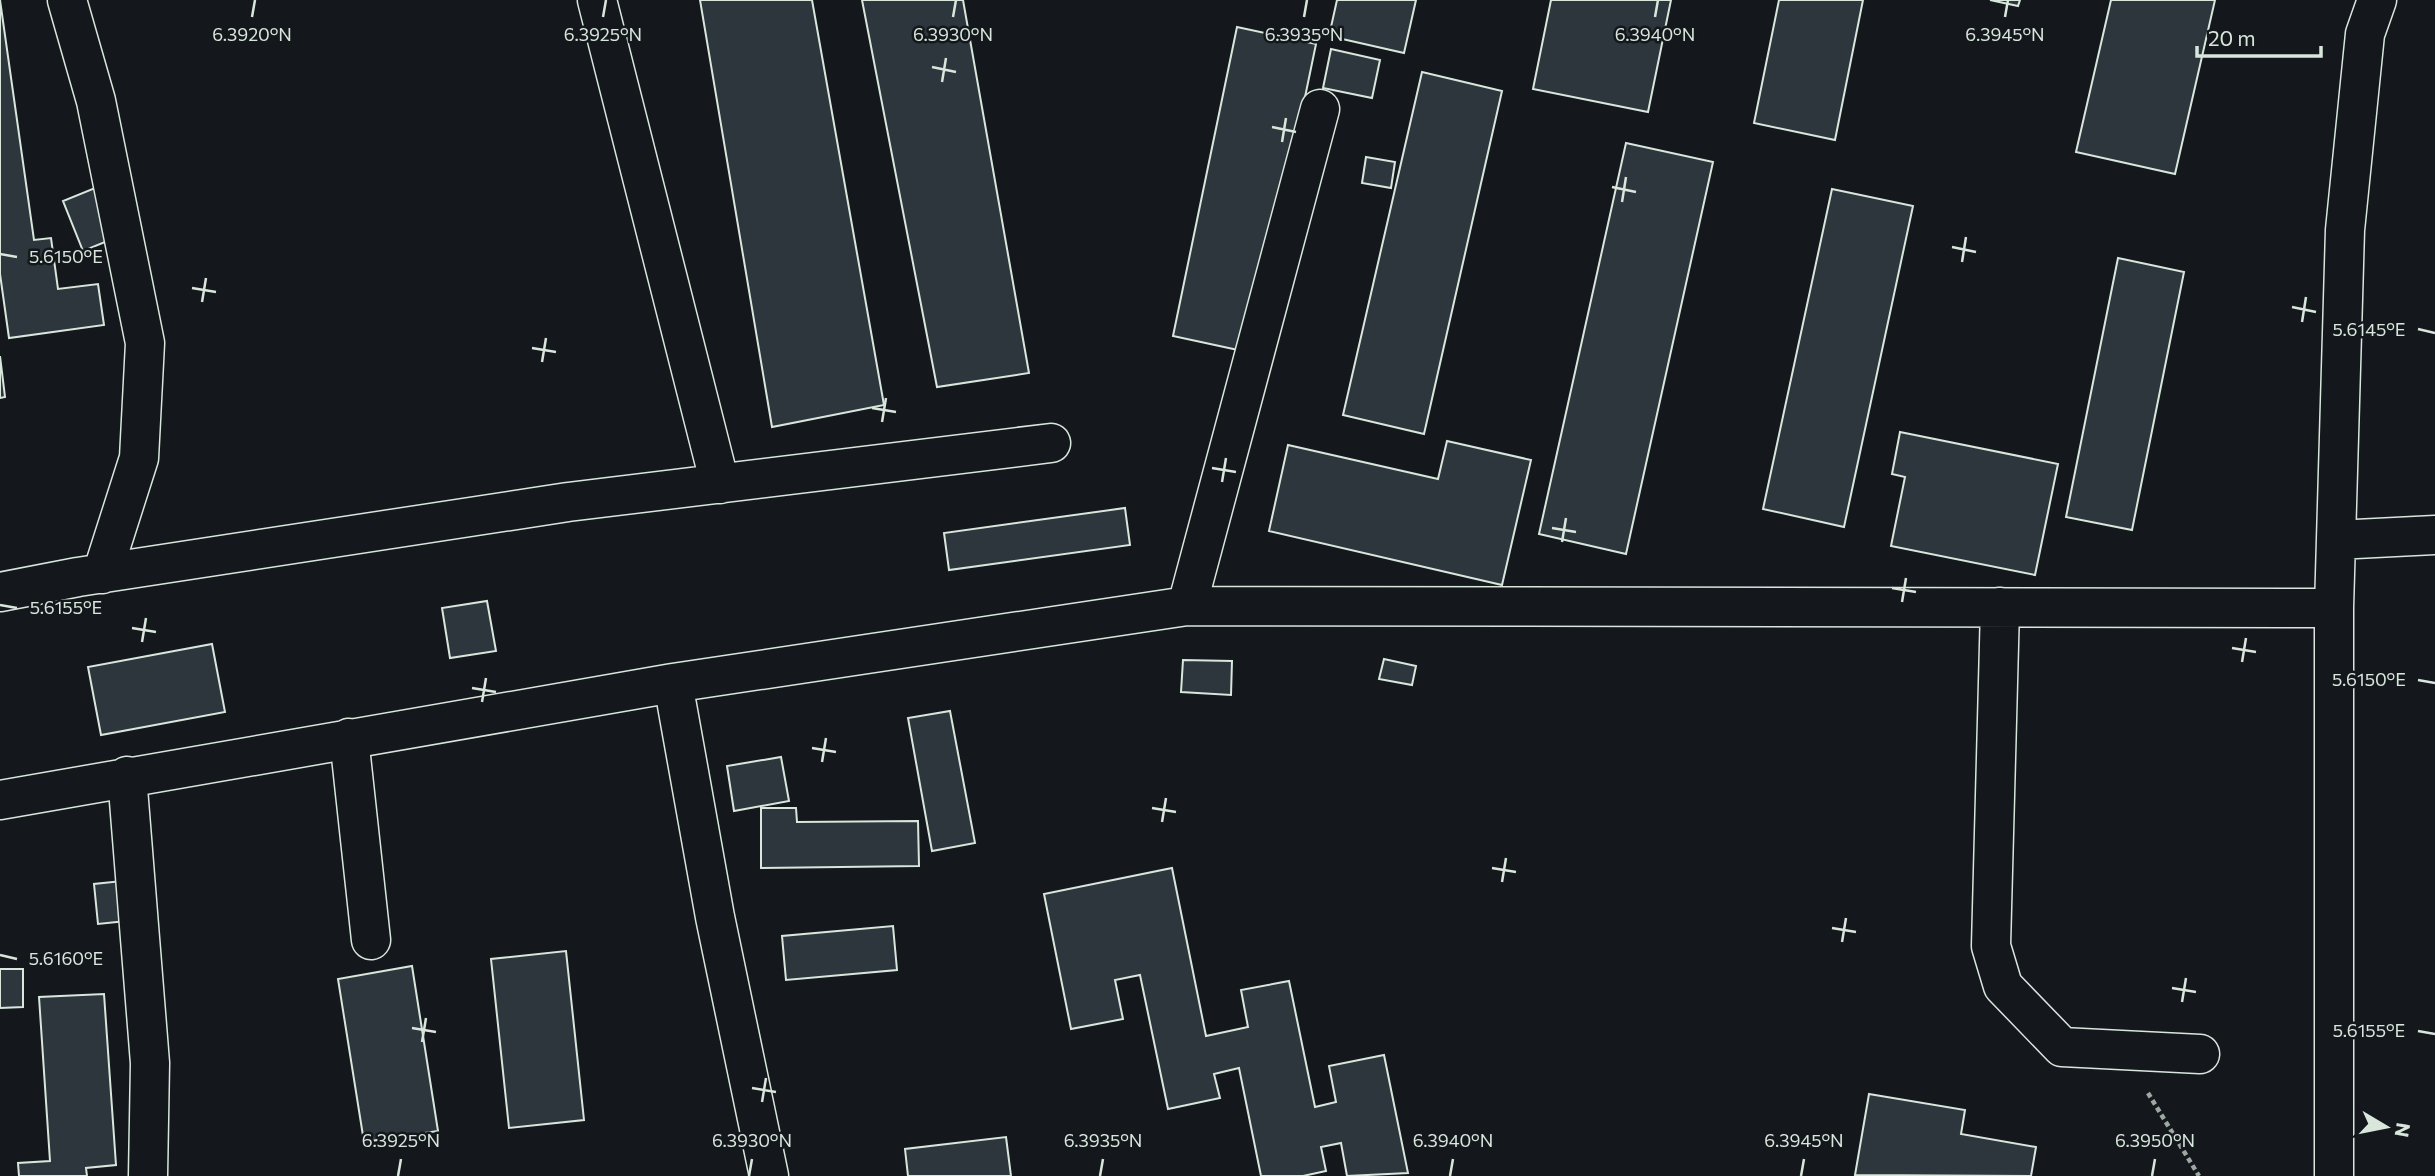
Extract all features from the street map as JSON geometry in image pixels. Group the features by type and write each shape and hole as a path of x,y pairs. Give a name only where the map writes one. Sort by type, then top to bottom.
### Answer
{"street":[{"path":"67,0 96,101 145,343 139,458 102,574"},
{"path":"597,0 720,484"},
{"path":"2334,1176 2334,608 2345,230 2365,34 2377,0"},
{"path":"1187,606 1320,109"},
{"path":"0,593 102,574 568,502 1051,443"},
{"path":"2336,540 2435,536"},
{"path":"0,800 673,683 1187,606 2334,608"},
{"path":"2000,607 1991,946 2003,986 2062,1047 2200,1054"},
{"path":"673,683 715,917 769,1176"},
{"path":"349,738 371,940"},
{"path":"127,776 150,1063 148,1176"}],"path":[{"path":"2119,1048 2199,1176"}],"building":[{"path":"0,0 34,240 51,238 58,289 98,284 104,325 9,338 0,274"},
{"path":"700,0 812,0 884,405 772,427"},
{"path":"862,0 963,0 1029,373 937,387"},
{"path":"1337,0 1416,0 1404,53 1329,36"},
{"path":"1551,0 1671,0 1648,112 1533,89"},
{"path":"1779,0 1863,0 1835,140 1754,123"},
{"path":"1990,0 2020,0 2018,6"},
{"path":"2111,0 2215,0 2175,174 2076,152"},
{"path":"1237,27 1316,44 1252,353 1173,336"},
{"path":"1331,49 1380,60 1372,98 1323,88"},
{"path":"1422,72 1502,91 1424,434 1343,415"},
{"path":"1626,143 1713,162 1626,554 1539,534"},
{"path":"1366,157 1395,162 1391,188 1362,183"},
{"path":"95,188 115,238 83,251 63,201"},
{"path":"1832,189 1913,206 1844,527 1763,509"},
{"path":"2118,258 2184,272 2132,530 2066,517"},
{"path":"0,356 5,397 0,398"},
{"path":"1900,432 2058,464 2035,575 1891,546 1905,477 1892,474"},
{"path":"1447,441 1531,460 1502,585 1269,531 1288,445 1438,479"},
{"path":"1125,508 1130,545 949,570 944,533"},
{"path":"487,601 496,651 450,658 442,608"},
{"path":"212,644 225,712 101,735 88,667"},
{"path":"1384,659 1416,666 1412,685 1379,679"},
{"path":"1183,660 1232,661 1231,695 1181,692"},
{"path":"950,711 975,843 932,851 908,718"},
{"path":"781,757 789,801 734,811 727,766"},
{"path":"761,808 796,808 797,822 918,821 919,866 761,868"},
{"path":"1172,868 1206,1036 1248,1027 1241,990 1289,981 1315,1107 1336,1102 1329,1066 1384,1055 1408,1173 1347,1176 1341,1143 1321,1147 1326,1171 1303,1176 1261,1176 1239,1068 1214,1074 1220,1098 1168,1109 1140,975 1115,980 1123,1019 1071,1029 1044,894"},
{"path":"122,881 126,921 98,924 94,884"},
{"path":"893,926 897,970 786,980 782,936"},
{"path":"566,951 584,1120 509,1128 491,959"},
{"path":"412,966 438,1131 364,1142 338,979"},
{"path":"0,969 23,969 23,1007 0,1008"},
{"path":"104,994 116,1165 86,1168 87,1176 19,1176 18,1163 50,1161 39,997"},
{"path":"1869,1094 1965,1110 1961,1134 2036,1147 2031,1176 1855,1175"},
{"path":"1006,1137 1011,1176 908,1176 905,1149"}]}
